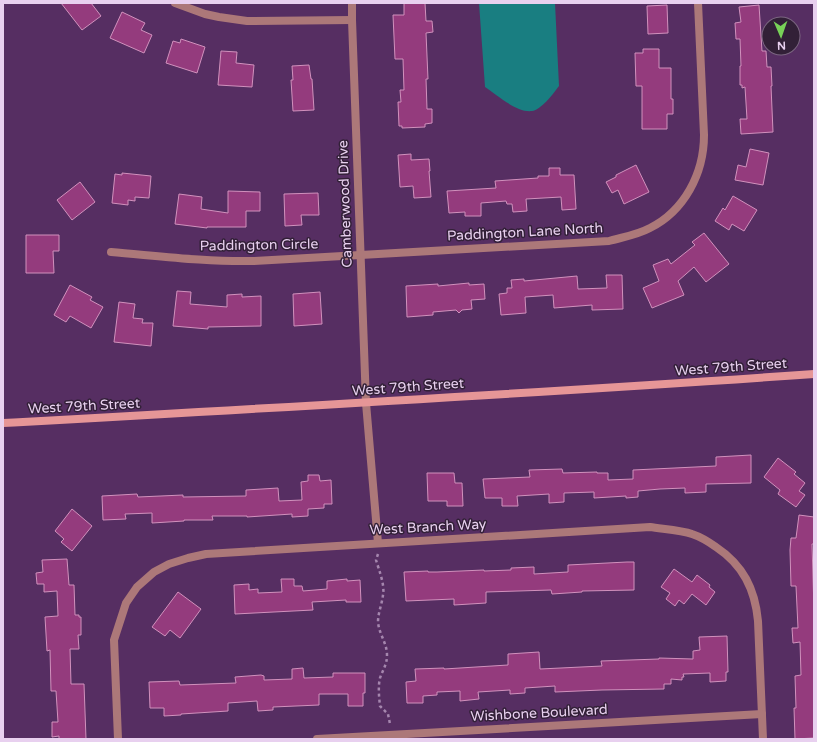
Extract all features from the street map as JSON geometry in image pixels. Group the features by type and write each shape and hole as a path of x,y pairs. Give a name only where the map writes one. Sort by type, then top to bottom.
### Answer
{"main road":[{"name":"West 79th Street","path":"3,423 366,403 814,374"}],"street":[{"path":"175,3 205,14 247,21 352,20"},
{"name":"Camberwood Drive","path":"352,3 366,403 378,543"},
{"name":"Paddington Lane North","path":"360,255 609,240 629,237 660,223 680,204 697,175 701,162 704,135 698,3"},
{"name":"Paddington Circle","path":"111,252 227,261 360,255"},
{"name":"West Branch Way","path":"118,739 114,640 126,602 137,587 154,572 169,564 206,554 650,527 692,534 709,542 734,561 749,583 757,609 763,739"},
{"name":"Wishbone Boulevard","path":"318,739 762,714"}],"path":[{"path":"378,543 379,552 376,560 382,578 384,594 380,605 378,621 379,631 385,643 387,654 386,667 380,679 380,706 388,714 392,735"}],"shaded area":[{"path":"479,3 555,3 559,86 547,101 539,108 532,111 520,109 501,99 485,87"}],"building":[{"path":"61,3 91,3 101,16 82,30"},
{"path":"404,3 425,3 426,21 432,21 433,32 426,33 428,79 426,79 427,109 432,109 432,123 425,124 425,127 402,128 402,126 399,126 398,102 401,102 400,90 404,90 403,59 395,59 393,15 404,15"},
{"path":"667,5 668,33 648,34 647,6"},
{"path":"759,5 761,56 766,56 767,67 771,67 773,132 741,134 740,119 747,119 745,87 742,88 742,85 740,85 740,39 736,39 735,23 741,22 739,7"},
{"path":"122,12 145,23 141,30 152,35 144,53 110,38"},
{"path":"181,39 205,47 197,73 166,63 173,41 180,43"},
{"path":"643,49 659,49 659,68 671,68 671,99 673,99 673,114 667,114 667,129 642,129 642,86 636,86 635,53 643,53"},
{"path":"221,51 237,52 236,63 254,65 252,87 218,85"},
{"path":"309,65 312,79 314,110 293,111 291,80 293,80 292,66"},
{"path":"750,149 769,153 763,185 735,180 738,165 746,167"},
{"path":"411,154 411,160 429,159 431,197 414,198 413,186 400,187 398,155"},
{"path":"636,165 649,192 624,204 618,190 612,193 606,182"},
{"path":"549,168 560,168 560,175 574,175 576,209 562,210 561,197 526,199 527,211 513,212 512,204 507,204 506,201 481,203 481,216 465,216 465,212 449,213 447,191 496,188 495,181 549,176"},
{"path":"122,173 151,176 149,198 135,197 135,201 128,200 128,205 112,203 115,174 122,175"},
{"path":"80,182 95,202 72,220 57,200"},
{"path":"228,191 260,192 260,211 246,211 246,227 207,228 175,224 179,194 202,197 201,209 228,213"},
{"path":"318,193 319,215 301,215 302,225 285,226 284,194"},
{"path":"733,196 757,210 744,231 732,224 729,230 715,221 723,208 725,210"},
{"path":"704,233 729,264 706,282 694,267 678,281 684,295 652,308 643,288 659,281 653,265 668,259 671,264 695,245 692,242"},
{"path":"26,235 59,235 59,251 53,251 54,273 26,273"},
{"path":"606,275 622,275 623,309 592,310 592,305 554,308 553,295 525,297 526,313 501,315 499,294 507,293 507,288 512,288 511,280 524,279 524,281 577,276 578,289 607,288"},
{"path":"469,283 469,285 484,284 485,299 471,300 472,309 462,310 459,313 456,310 433,312 433,315 407,317 406,286 438,284 438,286"},
{"path":"70,285 92,297 90,300 103,307 91,328 70,316 66,322 54,315"},
{"path":"177,291 191,292 190,304 227,307 227,295 242,294 242,297 261,296 261,326 208,327 208,329 173,326"},
{"path":"320,292 322,324 294,326 293,294"},
{"path":"119,302 135,304 133,318 143,319 142,323 153,323 151,346 114,342"},
{"path":"751,455 751,483 706,484 706,492 685,493 685,488 660,489 638,491 638,497 626,498 626,496 594,498 594,492 564,493 564,502 549,503 549,494 517,496 518,506 502,506 502,498 485,498 483,479 530,477 529,470 562,469 563,473 597,472 608,473 608,480 633,479 633,470 716,466 716,457"},
{"path":"778,458 796,472 794,474 805,483 799,491 805,495 796,507 778,494 780,490 764,477"},
{"path":"427,473 454,473 455,483 462,483 463,506 447,506 447,501 428,501"},
{"path":"308,475 319,475 320,481 331,480 332,504 324,504 324,508 308,509 308,516 292,517 292,514 247,517 212,516 213,520 184,520 152,523 152,513 125,514 126,519 103,520 102,496 137,494 138,497 183,495 183,497 246,496 246,490 278,488 279,501 302,500 301,482 308,481"},
{"path":"72,509 92,526 72,551 61,542 64,539 55,531"},
{"path":"799,515 814,517 814,544 812,544 814,610 814,738 795,739 795,676 801,675 800,642 793,643 792,628 798,628 796,586 791,586 790,550 791,538 796,538"},
{"path":"67,559 69,585 74,585 75,615 79,615 79,617 81,617 81,635 78,635 79,649 70,649 71,684 84,684 86,739 59,739 59,736 52,737 52,722 58,722 56,691 51,691 50,650 47,651 45,617 58,616 57,591 44,592 44,584 37,584 36,573 43,572 42,560"},
{"path":"634,562 634,590 582,591 552,594 551,590 486,592 486,603 454,605 454,599 406,601 404,572 511,570 511,568 534,567 534,574 568,572 568,565"},
{"path":"674,569 692,582 697,575 710,585 709,587 715,592 706,605 692,594 684,604 679,600 675,606 666,599 670,593 661,587"},
{"path":"281,579 294,579 294,586 302,586 303,591 327,589 327,581 347,579 347,581 360,580 361,602 346,602 346,600 312,602 313,610 235,614 234,585 249,584 249,590 258,589 258,593 282,592"},
{"path":"178,592 201,609 180,638 170,630 165,636 152,627"},
{"path":"727,636 728,672 726,672 726,681 710,682 710,673 683,674 684,677 682,677 682,680 671,679 671,684 664,684 664,689 555,692 555,686 525,688 525,693 510,694 510,690 478,692 479,699 460,701 460,691 437,692 437,695 423,696 423,703 407,703 406,682 416,681 415,669 444,669 508,665 508,654 539,652 540,669 602,666 601,661 659,658 693,659 693,651 700,650 699,637"},
{"path":"303,668 304,678 333,677 333,673 365,673 365,693 363,693 363,706 348,706 348,694 319,694 319,705 273,707 273,710 258,711 257,701 228,703 228,711 181,715 164,716 164,708 150,708 149,682 179,681 180,685 236,683 235,677 261,675 264,676 264,680 292,679 292,669"}]}
